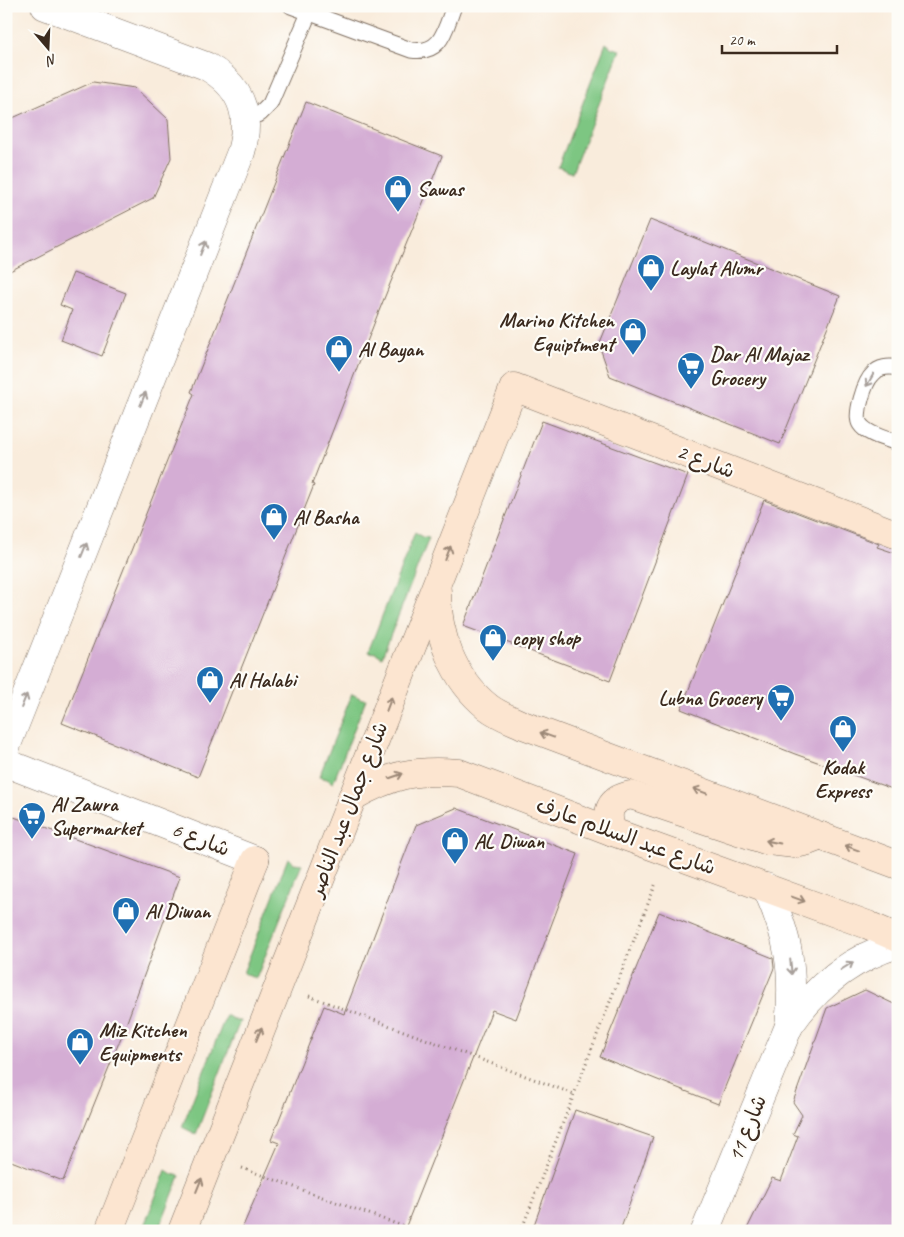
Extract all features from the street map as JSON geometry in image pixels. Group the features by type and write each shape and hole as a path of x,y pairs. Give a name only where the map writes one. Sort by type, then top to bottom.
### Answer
{"street":[{"path":"6,747 241,152 246,118 241,102 221,74 206,66 46,6"},
{"name":"شارع 2","path":"514,387 898,535"},
{"name":"شارع جمال عبد الناصر","path":"182,1231 514,387"},
{"path":"436,584 437,612 443,639 454,665 469,688 489,708 522,725 898,865"},
{"name":"شارع 6","path":"6,763 255,860 109,1231"},
{"name":"شارع عبد السلام عارف","path":"352,798 377,783 404,774 433,770 459,773 613,832 868,925 898,938"},
{"path":"613,832 609,823 609,812 614,803 621,797 632,795 768,841 795,844 820,836"},
{"name":"شارع 11","path":"766,887 778,913 787,940 792,997 789,1026"},
{"name":"شارع 11","path":"705,1231 789,1026 803,1006 839,972 860,958 898,944"}],"lane":[{"path":"291,6 411,50 419,51 427,51 434,48 439,42 454,6"},
{"path":"246,118 260,114 270,104 309,12"},
{"path":"898,368 889,366 873,373 868,380 858,411 858,418 864,429 898,443"}],"path":[{"path":"521,1231 668,852"},
{"path":"279,985 574,1094"},
{"path":"211,1156 416,1231"}],"green space":[{"path":"606,43 612,48 620,50 572,173 558,167"},
{"path":"415,532 422,537 429,538 382,657 376,653 368,652"},
{"path":"352,694 366,699 333,783 319,777"},
{"path":"288,858 294,863 302,864 256,979 243,973"},
{"path":"226,1015 236,1021 240,1021 196,1134 182,1127"},
{"path":"166,1170 180,1176 158,1231 142,1231"}],"building":[{"path":"93,82 135,88 168,119 171,158 153,198 6,273 6,121"},
{"path":"306,102 442,156 377,316 312,484 314,485 198,777 62,723 194,394 191,392"},
{"path":"650,220 840,296 780,444 610,376 599,345"},
{"path":"73,273 126,293 102,356 61,340 72,310 60,305"},
{"path":"542,421 688,475 610,681 463,626"},
{"path":"764,500 879,544 877,547 898,554 898,791 795,754 681,709"},
{"path":"456,808 578,854 516,1019 492,1010 404,1231 241,1231 279,1143 271,1140 324,1006 344,1014 416,825"},
{"path":"14,817 180,877 124,1030 63,1181 6,1159 6,837"},
{"path":"659,912 773,958 774,968 718,1104 600,1057"},
{"path":"865,990 898,1006 898,1231 746,1231 772,1178 781,1181 798,1136 793,1134 802,1115 793,1102 827,1008"},
{"path":"575,1110 653,1137 620,1231 550,1231 534,1225"}],"place":[{"name":"Sawas","path":"398,213"},
{"name":"Laylat Alumr","path":"651,292"},
{"name":"Marino Kitchen Equiptment","path":"633,356"},
{"name":"Al Bayan","path":"339,373"},
{"name":"Dar Al Majaz Grocery","path":"691,390"},
{"name":"Al Basha","path":"274,541"},
{"name":"copy shop","path":"493,662"},
{"name":"Al Halabi","path":"210,704"},
{"name":"Lubna Grocery","path":"781,722"},
{"name":"Kodak Express","path":"843,753"},
{"name":"Al Zawra Supermarket","path":"32,840"},
{"name":"AL Diwan","path":"455,865"},
{"name":"Al Diwan","path":"126,935"},
{"name":"Miz Kitchen Equipments","path":"80,1066"}]}
